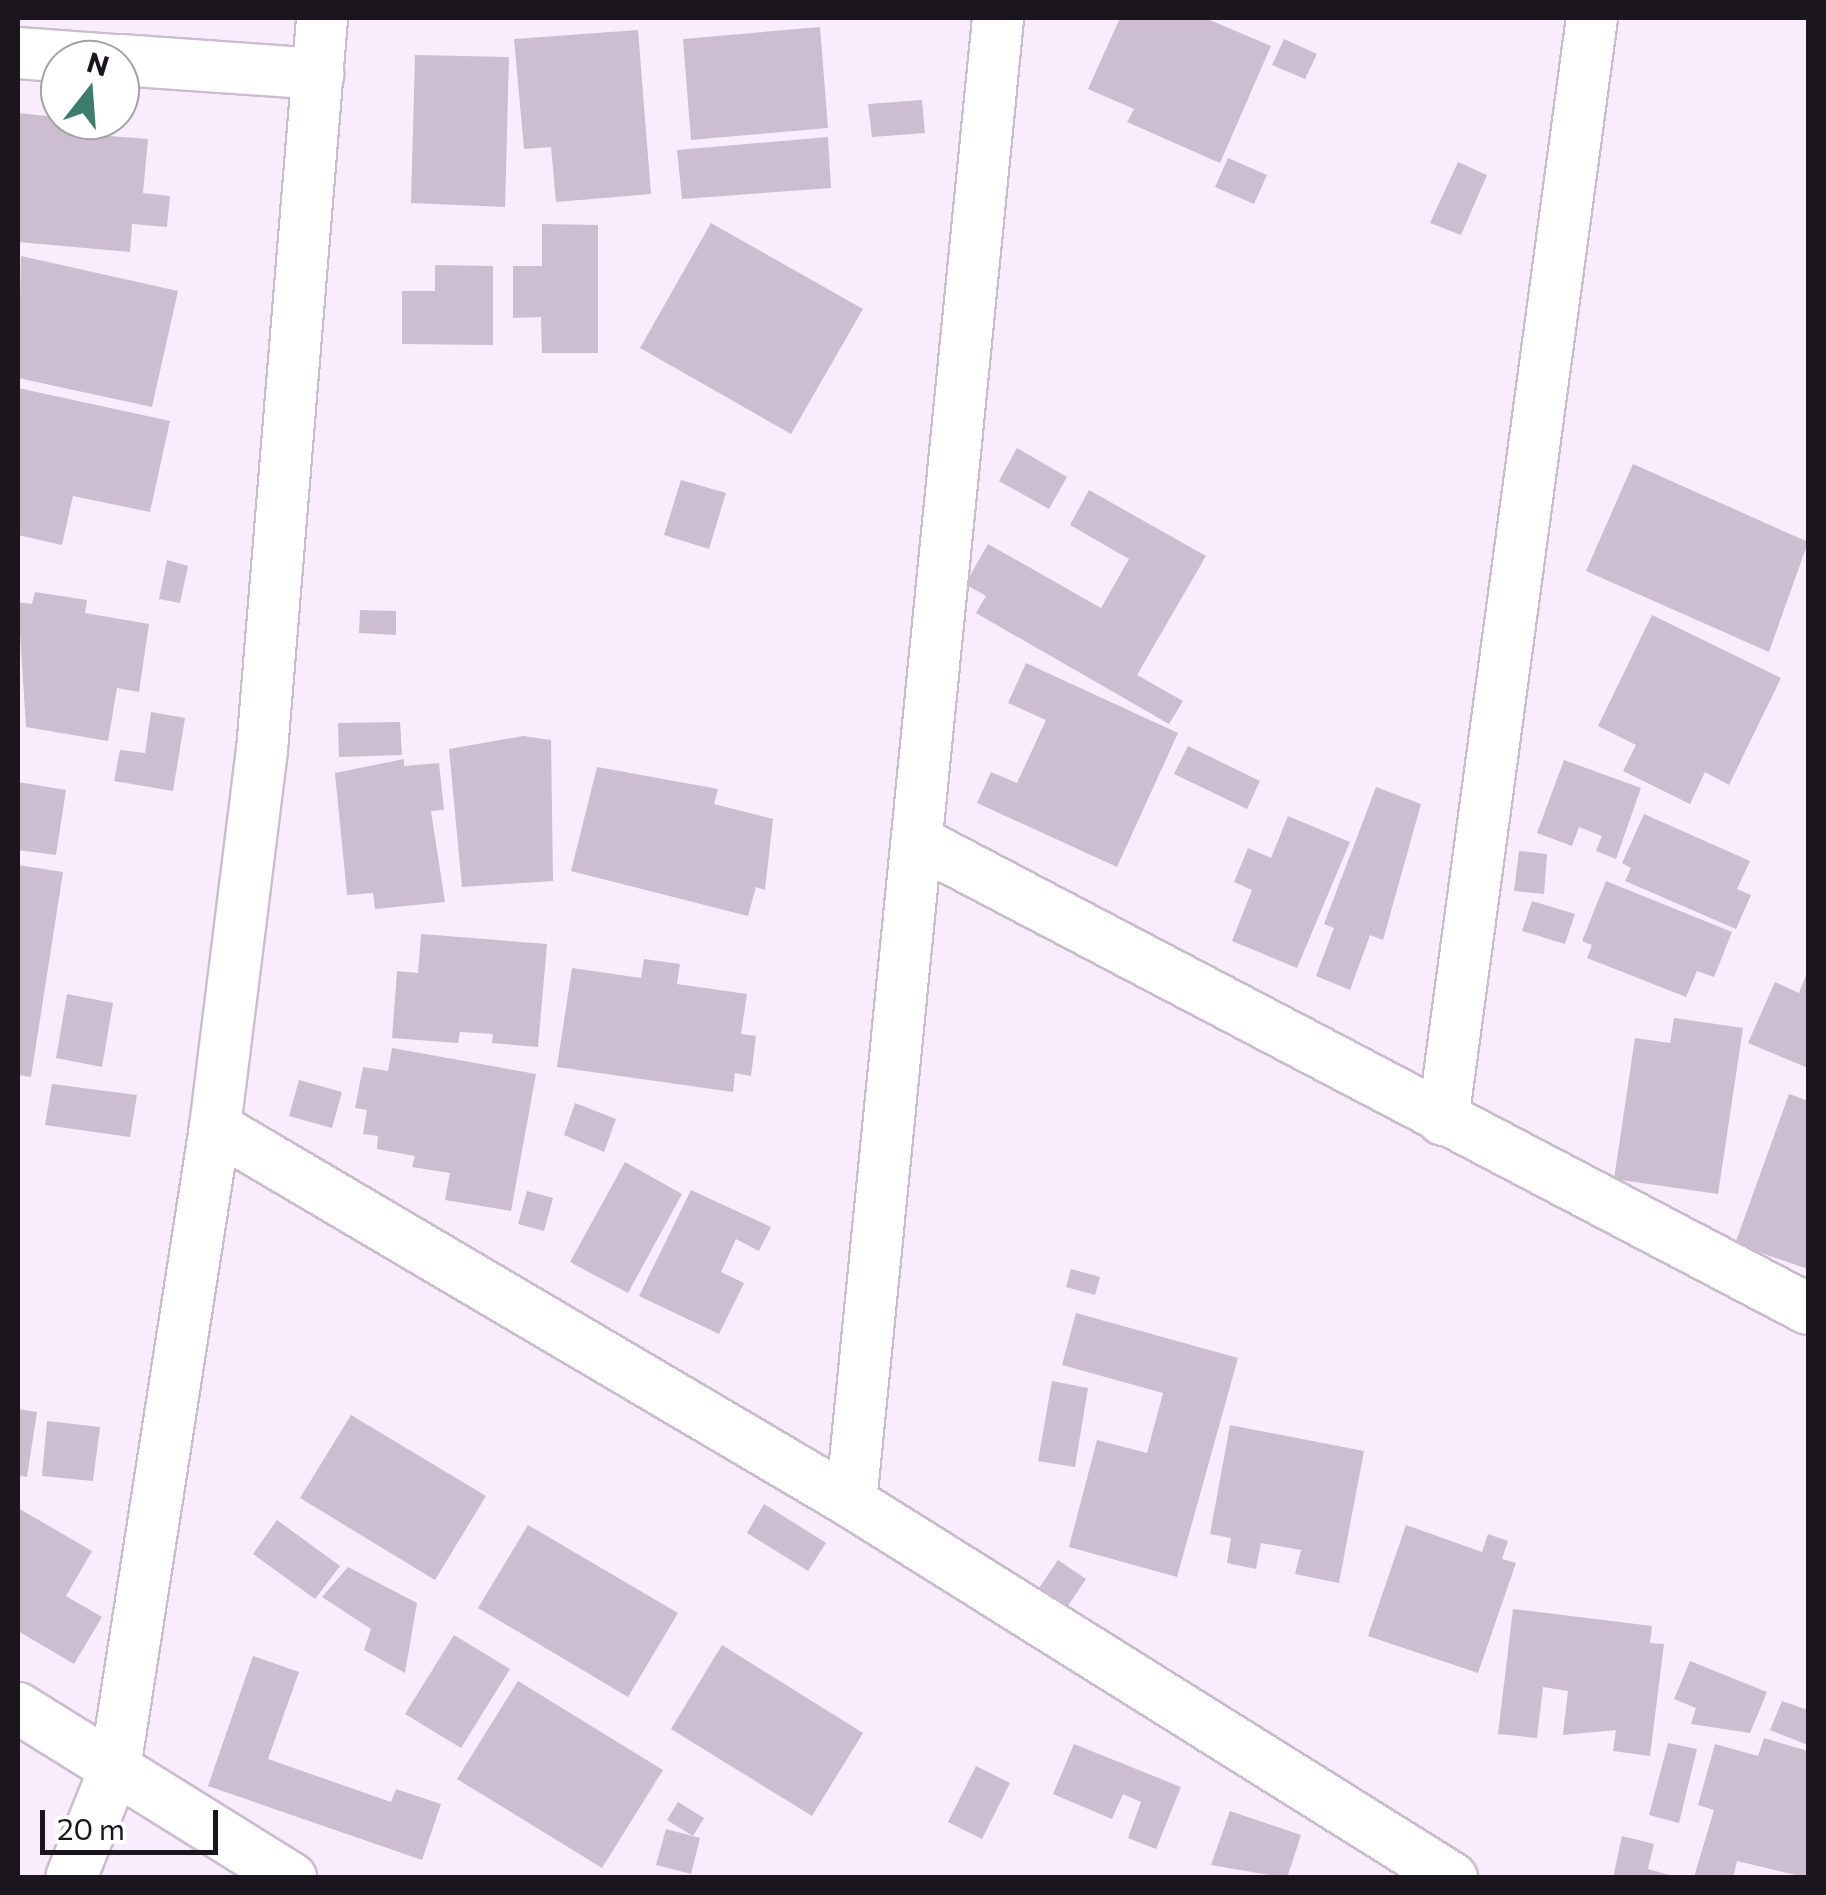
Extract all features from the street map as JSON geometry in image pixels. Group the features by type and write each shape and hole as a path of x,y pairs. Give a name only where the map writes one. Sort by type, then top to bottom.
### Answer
{"street":[{"path":"71,1878 115,1768 216,1128 262,750 322,18"},
{"path":"851,1502 998,18"},
{"path":"1444,1120 1592,18"},
{"path":"140,62 320,74"},
{"path":"917,841 1808,1309"},
{"path":"216,1128 851,1502 1452,1878"},
{"path":"18,1708 291,1878"}],"building":[{"path":"1120,18 1205,18 1271,46 1220,163 1127,122 1134,109 1088,89"},
{"path":"820,27 828,128 691,140 683,39"},
{"path":"638,30 651,194 556,202 551,147 524,149 514,39"},
{"path":"1284,39 1317,54 1305,79 1272,65"},
{"path":"415,55 509,57 505,207 411,203"},
{"path":"922,100 925,133 872,137 868,104"},
{"path":"18,113 40,115 40,140 148,139 143,193 170,196 167,227 132,224 130,252 18,242"},
{"path":"828,137 831,188 682,199 677,150"},
{"path":"1228,158 1267,175 1254,204 1215,187"},
{"path":"1458,162 1487,175 1461,235 1430,223"},
{"path":"711,223 863,309 791,434 640,348"},
{"path":"542,224 598,225 598,353 542,353 541,317 513,318 513,266 542,266"},
{"path":"21,256 178,291 152,407 18,378"},
{"path":"435,265 493,266 493,345 402,344 402,291 435,291"},
{"path":"18,388 170,421 150,512 73,496 62,545 18,535"},
{"path":"1017,448 1067,477 1049,509 999,481"},
{"path":"1633,464 1808,542 1769,652 1586,571"},
{"path":"681,480 726,493 709,549 664,535"},
{"path":"1089,490 1206,556 1137,675 1183,701 1169,724 976,613 986,596 965,584 988,544 1101,608 1129,559 1070,525"},
{"path":"167,560 188,566 180,603 159,599"},
{"path":"35,592 87,600 85,613 149,624 139,692 117,688 108,741 26,727 18,602 32,604"},
{"path":"360,610 396,611 396,635 359,633"},
{"path":"1652,615 1781,678 1729,785 1705,772 1690,804 1623,771 1636,745 1598,726"},
{"path":"1026,663 1178,733 1117,867 977,803 991,772 1017,783 1046,720 1008,703"},
{"path":"151,712 185,718 173,791 114,781 120,750 145,753"},
{"path":"400,722 402,755 339,757 338,723"},
{"path":"523,736 551,740 553,881 462,887 449,749"},
{"path":"1188,746 1260,781 1247,809 1174,774"},
{"path":"404,759 404,766 439,763 444,810 431,811 445,902 375,909 373,893 347,895 335,773"},
{"path":"1564,760 1641,788 1616,859 1596,851 1602,836 1579,827 1572,846 1537,833"},
{"path":"597,767 718,789 714,804 773,819 765,890 756,887 748,916 571,871"},
{"path":"18,782 66,790 56,855 18,850"},
{"path":"1376,787 1421,804 1383,940 1370,935 1350,990 1316,976 1334,928 1324,924"},
{"path":"1644,814 1750,861 1737,889 1751,895 1736,929 1625,881 1631,868 1622,863"},
{"path":"1288,816 1350,842 1297,968 1232,941 1252,890 1234,882 1248,848 1271,858"},
{"path":"1519,851 1547,854 1544,894 1514,891"},
{"path":"18,865 63,872 31,1077 18,1075"},
{"path":"1606,881 1732,932 1714,977 1697,971 1686,997 1587,958 1592,945 1582,941"},
{"path":"1532,901 1575,914 1565,944 1522,931"},
{"path":"421,934 547,944 538,1047 492,1043 493,1034 460,1032 458,1043 392,1038 397,971 418,973"},
{"path":"644,959 680,964 677,984 747,994 741,1034 756,1036 751,1076 735,1073 733,1092 557,1067 572,968 641,978"},
{"path":"1808,970 1808,1068 1748,1043 1775,982 1799,993"},
{"path":"67,994 113,1003 102,1067 56,1058"},
{"path":"1674,1018 1743,1028 1718,1194 1614,1179 1635,1038 1670,1043"},
{"path":"392,1048 536,1074 511,1211 445,1200 450,1173 412,1167 415,1156 377,1149 378,1136 363,1134 367,1110 355,1108 363,1067 388,1071"},
{"path":"299,1080 342,1092 332,1128 289,1116"},
{"path":"52,1084 137,1095 130,1137 45,1125"},
{"path":"1789,1094 1808,1101 1808,1269 1735,1244"},
{"path":"575,1103 616,1119 604,1152 564,1135"},
{"path":"625,1162 682,1194 628,1293 570,1262"},
{"path":"691,1190 771,1227 759,1251 736,1239 721,1272 744,1283 719,1334 639,1296"},
{"path":"527,1191 553,1198 544,1231 518,1224"},
{"path":"1071,1269 1100,1277 1095,1295 1066,1287"},
{"path":"1076,1313 1238,1358 1177,1577 1069,1547 1097,1440 1147,1453 1163,1393 1062,1365"},
{"path":"1052,1381 1088,1388 1075,1467 1038,1461"},
{"path":"18,1409 37,1412 27,1477 18,1475"},
{"path":"351,1415 486,1496 435,1580 300,1498"},
{"path":"47,1421 100,1427 93,1481 42,1476"},
{"path":"1230,1425 1364,1451 1339,1583 1295,1574 1301,1550 1261,1543 1256,1569 1227,1563 1231,1538 1210,1534"},
{"path":"764,1504 826,1543 808,1571 747,1533"},
{"path":"18,1508 92,1551 66,1596 102,1617 74,1664 18,1631"},
{"path":"277,1520 340,1566 315,1599 253,1554"},
{"path":"528,1525 678,1613 628,1697 478,1608"},
{"path":"1406,1525 1482,1552 1488,1534 1508,1541 1502,1559 1516,1563 1478,1673 1368,1636"},
{"path":"1058,1560 1086,1579 1067,1607 1039,1588"},
{"path":"348,1567 417,1603 405,1673 364,1650 371,1629 322,1597"},
{"path":"1513,1609 1652,1626 1650,1643 1664,1644 1650,1756 1613,1751 1616,1730 1563,1735 1568,1691 1543,1687 1537,1738 1498,1734"},
{"path":"454,1635 510,1669 461,1748 405,1714"},
{"path":"722,1645 863,1733 812,1816 671,1729"},
{"path":"253,1656 299,1672 268,1759 391,1802 396,1789 441,1804 422,1860 208,1786"},
{"path":"1690,1661 1767,1692 1750,1733 1691,1724 1696,1708 1674,1699"},
{"path":"518,1681 663,1770 602,1868 457,1779"},
{"path":"1782,1701 1808,1710 1808,1745 1770,1730"},
{"path":"1764,1738 1808,1751 1808,1878 1737,1861 1733,1878 1694,1877 1714,1810 1698,1805 1715,1744 1758,1756"},
{"path":"1668,1743 1697,1749 1679,1823 1649,1815"},
{"path":"1074,1744 1181,1787 1156,1849 1128,1838 1141,1802 1123,1794 1112,1819 1053,1794"},
{"path":"976,1766 1010,1783 982,1839 948,1822"},
{"path":"678,1802 704,1818 693,1836 667,1820"},
{"path":"1230,1811 1301,1835 1287,1878 1211,1865"},
{"path":"666,1829 700,1838 691,1874 656,1865"},
{"path":"1622,1836 1654,1844 1648,1869 1680,1878 1613,1878"}]}
